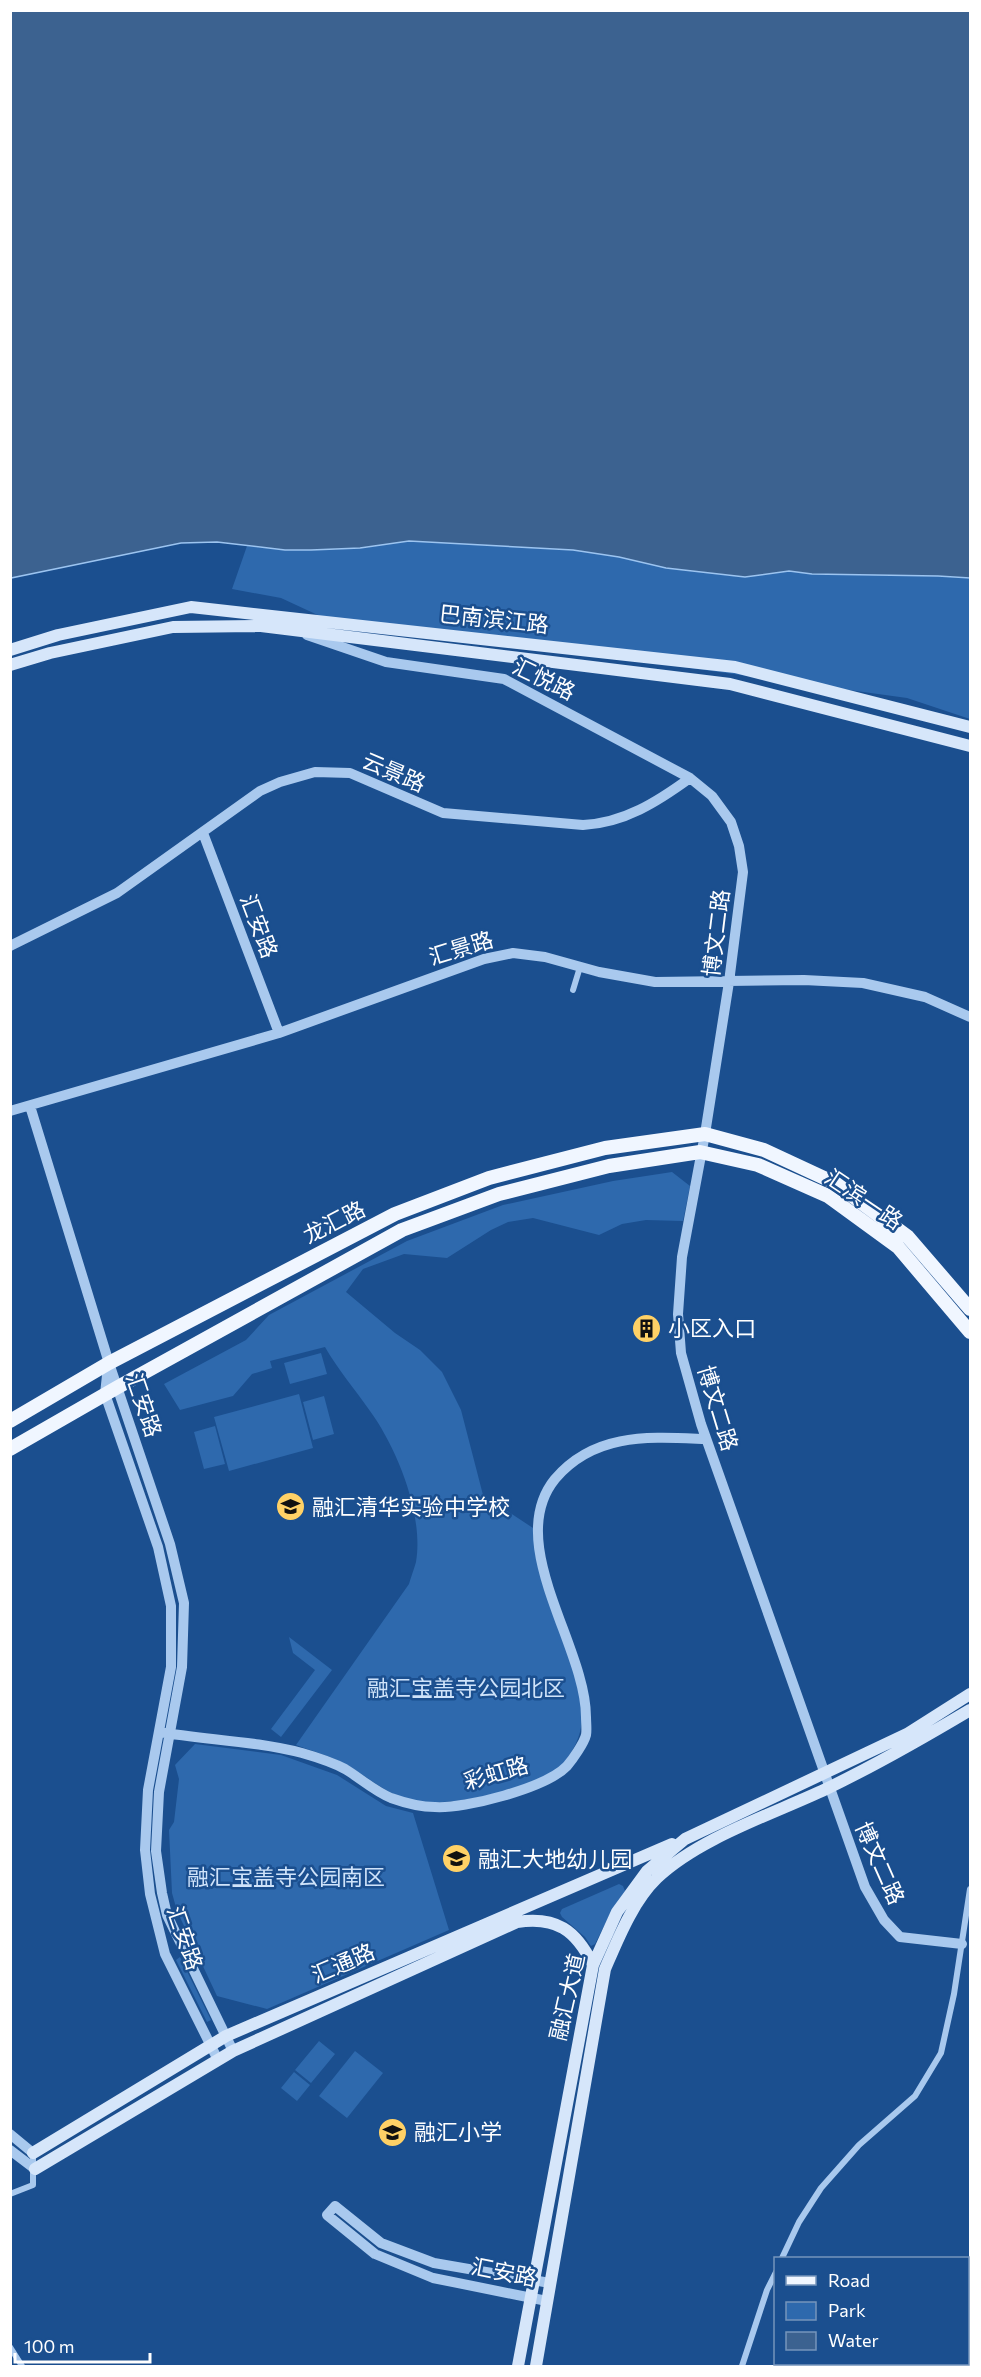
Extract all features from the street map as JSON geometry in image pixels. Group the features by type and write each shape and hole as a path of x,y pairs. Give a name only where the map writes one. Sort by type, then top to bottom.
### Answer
{"main road":[{"name":"巴南滨江路","path":"10,650 58,635 191,607 735,667 970,727"},
{"name":"巴南滨江路","path":"10,665 50,653 173,627 261,626 730,684 970,746"},
{"name":"汇滨一路","path":"705,1134 764,1149 835,1183 908,1237 970,1309"},
{"name":"龙汇路","path":"10,1421 109,1363 395,1214 489,1178 605,1148 705,1134"},
{"name":"汇滨一路","path":"700,1152 758,1165 828,1196 898,1247 970,1332"},
{"name":"龙汇路","path":"10,1449 402,1230 499,1194 609,1166 700,1152"},
{"name":"融汇大道","path":"518,2367 592,1965 617,1912 647,1870 685,1839 907,1734 970,1694"},
{"name":"融汇大道","path":"536,2367 604,1969 628,1919 656,1880 691,1851 829,1788 914,1744 970,1710"},
{"name":"汇通路","path":"33,2153 226,2036 685,1839"},
{"name":"汇通路","path":"35,2169 233,2051 517,1922 547,1921 564,1927 576,1937 592,1965"}],"street":[{"name":"汇悦路","path":"299,632 386,662 504,679 690,778"},
{"name":"云景路","path":"10,946 117,893 260,791 288,779 315,772 350,773 443,813 583,825 602,824 636,813 690,778"},
{"name":"博文二路","path":"690,778 712,796 730,822 739,846 743,872 729,982 705,1134 683,1241 678,1314 681,1353 706,1439 865,1887 884,1920 900,1937 962,1944"},
{"name":"汇安路","path":"203,833 279,1033"},
{"name":"汇景路","path":"10,1111 279,1033 484,959 513,953 545,957 580,967 655,982 804,980 863,983 925,997 970,1017"},
{"path":"573,990 580,967"},
{"path":"30,1106 109,1363"},
{"name":"汇安路","path":"109,1363 171,1544 184,1603 182,1667 148,1790 145,1850 150,1894 165,1954 218,2060"},
{"name":"汇安路","path":"109,1363 105,1394 158,1547 171,1606 171,1667 159,1792 156,1851 162,1893 167,1914 176,1935 233,2051"},
{"name":"彩虹路","path":"164,1733 276,1747 305,1754 342,1768 389,1797 413,1805 437,1808 483,1801 528,1789 566,1766 586,1735 586,1701 576,1661 545,1575 538,1541 538,1513 550,1486 564,1469 581,1455 597,1448 654,1437 706,1439"},
{"path":"783,2257 799,2222 821,2188 860,2145 915,2096 941,2053 970,1889"},
{"path":"10,2134 33,2153 35,2169 33,2185 10,2194"},
{"path":"10,2150 35,2169"},
{"name":"汇安路","path":"547,2301 433,2278 375,2254 327,2216 335,2206 381,2243 434,2263 550,2283"},
{"path":"742,2367 767,2290 774,2276"},
{"path":"10,2347 22,2367"}],"green space":[{"path":"409,541 573,550 619,557 666,568 745,577 789,571 812,574 970,578 970,719 907,698 322,617 281,598 232,589 247,546 331,550"},
{"name":"融汇宝盖寺公园北区","path":"672,1172 690,1186 683,1221 646,1220 622,1224 599,1235 533,1218 508,1222 447,1258 404,1254 363,1269 346,1292 395,1333 420,1350 442,1372 461,1410 483,1495 533,1528 541,1576 580,1690 582,1702 580,1734 570,1754 554,1771 517,1787 471,1799 429,1802 405,1799 341,1762 296,1745 409,1584 416,1562 416,1524 399,1463 380,1426 325,1347 270,1361 272,1368 252,1374 233,1396 180,1410 164,1384 246,1340 269,1315 407,1241 503,1205 613,1181"},
{"path":"321,1353 327,1374 290,1384 284,1363"},
{"path":"299,1394 313,1448 229,1471 214,1417"},
{"path":"324,1396 334,1434 313,1440 303,1402"},
{"path":"215,1426 225,1464 204,1469 194,1432"},
{"path":"289,1637 332,1670 281,1737 271,1729 315,1670 293,1653"},
{"name":"融汇宝盖寺公园南区","path":"195,1744 281,1755 337,1775 386,1806 413,1813 449,1930 267,2009 217,1996 177,1911 172,1893 169,1830 174,1822 179,1779 175,1765"},
{"path":"619,1884 625,1891 612,1910 595,1944 591,1946 560,1913 562,1909"},
{"path":"180,1957 211,2020 207,2022 176,1960"},
{"path":"319,2041 335,2054 311,2083 295,2070"},
{"path":"355,2051 383,2073 347,2118 319,2096"},
{"path":"294,2072 310,2085 297,2101 281,2088"}],"water":[{"path":"10,11 970,11 970,578 812,574 789,571 745,577 666,568 619,557 573,550 409,541 360,548 311,550 285,550 217,542 181,543 11,578"}],"place":[{"name":"小区入口","path":"647,1328"},
{"name":"融汇清华实验中学校","path":"291,1507"},
{"name":"融汇大地幼儿园","path":"457,1859"},
{"name":"融汇小学","path":"393,2132"}]}
